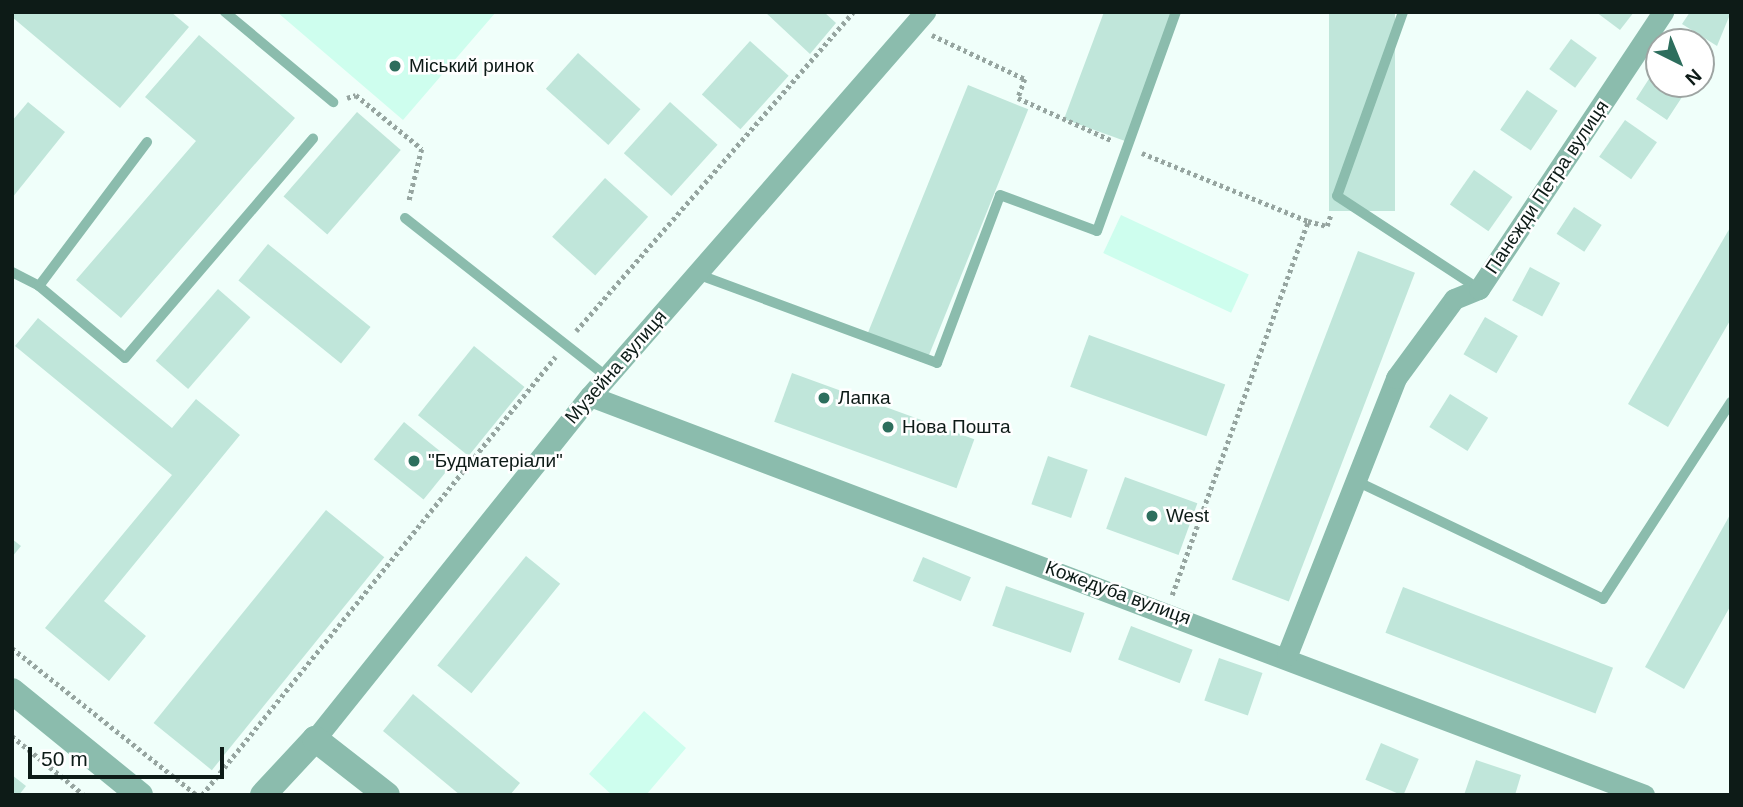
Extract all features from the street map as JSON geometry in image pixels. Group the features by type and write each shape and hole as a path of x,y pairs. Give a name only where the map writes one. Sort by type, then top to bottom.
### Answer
{"street":[{"name":"Панєжди Петра вулиця","path":"1287,655 1396,378 1454,299 1479,289 1662,12"},
{"name":"Музейна вулиця","path":"263,795 315,739 590,396 919,19"},
{"name":"Кожедуба вулиця","path":"590,396 1287,655 1644,795"},
{"path":"12,691 140,795"},
{"path":"315,739 387,795"}],"lane":[{"path":"225,12 333,103"},
{"path":"697,274 937,363 1000,195 1097,231 1125,146 1176,12"},
{"path":"1404,12 1337,197 1479,289"},
{"path":"12,272 39,286 125,358 313,139"},
{"path":"39,286 147,142"},
{"path":"405,218 607,377"},
{"path":"1354,480 1603,599 1731,402"}],"path":[{"path":"202,795 566,343 853,12"},
{"path":"919,19 1025,79 1018,98 1125,146 1308,221 1327,226 1337,197"},
{"path":"333,103 356,95 422,149 405,218"},
{"path":"1165,610 1189,559 1308,221"},
{"path":"12,648 197,795"},
{"path":"12,736 84,795"}],"shaded area":[{"name":"Міський ринок","path":"277,12 496,12 403,120"},
{"path":"1121,215 1249,275 1231,313 1103,253"},
{"path":"644,711 686,748 646,795 612,795 589,774"}],"building":[{"path":"16,12 171,12 189,27 120,108 12,17"},
{"path":"765,12 824,12 836,23 810,54"},
{"path":"1104,12 1173,12 1125,141 1064,119"},
{"path":"1329,12 1395,12 1395,211 1329,211"},
{"path":"1596,12 1634,12 1620,30"},
{"path":"1690,12 1731,12 1717,46 1715,28 1688,28 1682,24"},
{"path":"199,35 295,118 121,318 76,280 196,141 145,97"},
{"path":"1571,39 1597,58 1575,88 1549,69"},
{"path":"750,41 789,76 740,129 702,95"},
{"path":"578,53 640,109 608,145 546,89"},
{"path":"968,85 1028,109 927,359 867,334"},
{"path":"1645,85 1645,98 1681,98 1667,120 1636,99"},
{"path":"1527,90 1558,111 1531,150 1500,130"},
{"path":"28,102 65,132 12,198 12,121"},
{"path":"670,102 718,145 671,196 624,153"},
{"path":"357,112 401,150 327,235 284,197"},
{"path":"1625,120 1657,142 1631,179 1599,157"},
{"path":"1474,170 1513,197 1488,231 1450,204"},
{"path":"605,178 648,217 595,276 552,237"},
{"path":"1574,207 1602,225 1584,252 1557,234"},
{"path":"1731,226 1731,319 1668,427 1628,404"},
{"path":"268,244 371,327 341,364 238,281"},
{"path":"1358,251 1415,273 1289,601 1232,580"},
{"path":"1530,267 1560,283 1542,317 1512,301"},
{"path":"218,289 250,317 188,389 156,361"},
{"path":"1485,317 1518,336 1496,373 1464,354"},
{"path":"38,318 172,428 196,399 240,435 104,601 146,636 109,681 45,628 172,475 15,346"},
{"path":"1089,335 1225,385 1206,436 1070,387"},
{"path":"474,346 525,387 469,456 418,415"},
{"path":"792,373 974,439 957,488 774,422"},
{"path":"1450,394 1488,418 1467,451 1429,427"},
{"name":"\"Будматеріали\"","path":"404,422 454,462 424,500 374,459"},
{"path":"1048,456 1088,470 1071,518 1031,504"},
{"name":"West","path":"1125,477 1197,503 1179,555 1106,529"},
{"path":"326,510 384,557 212,770 154,723"},
{"path":"1731,513 1731,605 1684,689 1645,667"},
{"path":"12,539 21,546 12,557"},
{"path":"526,556 560,584 471,693 437,666"},
{"path":"923,557 971,577 961,601 913,581"},
{"path":"1006,586 1084,613 1071,653 992,626"},
{"path":"1403,587 1613,668 1595,713 1385,633"},
{"path":"1131,626 1193,650 1180,683 1118,660"},
{"path":"1219,658 1262,673 1248,716 1204,701"},
{"path":"413,694 520,783 510,795 460,795 383,731"},
{"path":"1381,743 1419,759 1403,795 1365,780"},
{"path":"1476,760 1521,775 1515,795 1464,795"},
{"path":"12,775 26,786 19,795 12,795"}],"place":[{"name":"Міський ринок","path":"395,66"},
{"name":"Лапка","path":"824,398"},
{"name":"Нова Пошта","path":"888,427"},
{"name":"\"Будматеріали\"","path":"414,461"},
{"name":"West","path":"1152,516"}]}
